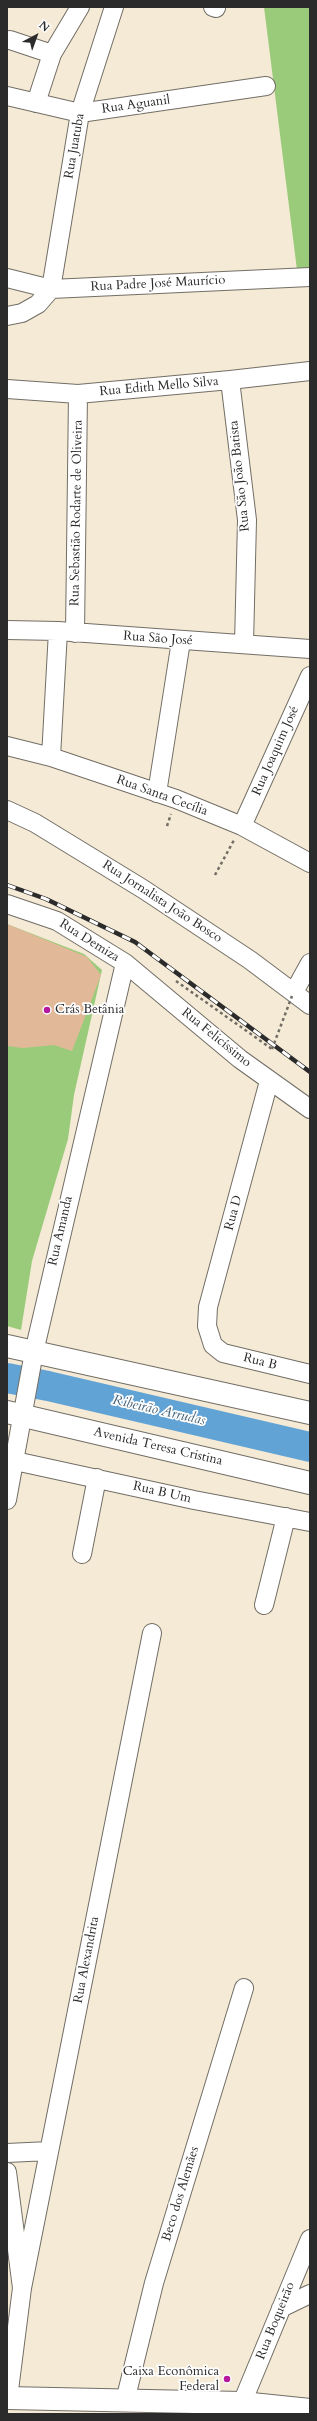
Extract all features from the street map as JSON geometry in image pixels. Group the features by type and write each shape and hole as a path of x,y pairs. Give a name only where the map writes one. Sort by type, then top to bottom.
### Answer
{"main road":[{"path":"7,1346 33,1360 310,1413"},
{"name":"Avenida Teresa Cristina","path":"18,1409 310,1483"},
{"path":"7,2398 242,2403 310,2410"}],"street":[{"path":"36,104 52,54 80,7"},
{"name":"Rua Juatuba","path":"51,289 80,113 114,7"},
{"path":"10,40 52,54"},
{"name":"Rua Aguanil","path":"7,96 36,104 80,113 266,86"},
{"name":"Rua Padre José Maurício","path":"7,278 51,289 310,277"},
{"path":"7,316 22,314 38,304 51,289"},
{"name":"Rua Edith Mello Silva","path":"7,389 78,394 310,371"},
{"name":"Rua São João Batista","path":"230,380 247,520 244,644"},
{"name":"Rua Sebastião Rodarte de Oliveira","path":"51,758 67,632 78,394"},
{"name":"Rua São José","path":"7,630 67,632 310,649"},
{"path":"157,793 181,641"},
{"name":"Rua Joaquim José","path":"242,826 310,676"},
{"name":"Rua Santa Cecília","path":"7,746 51,758 157,793 242,826 310,863"},
{"name":"Rua Jornalista João Bosco","path":"7,810 35,823 87,853 250,960 293,994 310,1005"},
{"name":"Rua Demiza","path":"7,904 58,921 125,963"},
{"name":"Rua Felicíssimo","path":"125,963 269,1081 310,1109"},
{"name":"Rua Amanda","path":"7,1500 15,1461 18,1409 33,1360 125,963"},
{"path":"293,994 310,963"},
{"name":"Rua D","path":"213,1345 207,1326 208,1307 269,1081"},
{"name":"Rua B","path":"213,1345 223,1353 310,1374"},
{"name":"Rua B Um","path":"15,1461 194,1500 310,1522"},
{"path":"82,1554 97,1478"},
{"path":"264,1605 286,1517"},
{"name":"Rua Alexandrita","path":"22,2288 152,1633"},
{"name":"Beco dos Alemães","path":"126,2401 154,2283 244,1988"},
{"path":"7,2153 49,2151"},
{"path":"7,2172 22,2288 7,2398"},
{"name":"Rua Boqueirão","path":"242,2403 310,2239"},
{"path":"281,2308 310,2294"}],"path":[{"path":"215,875 242,826"},
{"path":"272,1049 293,994"}],"green space":[{"path":"264,7 310,7 310,268 297,270"},
{"path":"7,924 84,954 102,970 74,1095 68,1139 32,1261 21,1330 7,1326"}],"building":[{"name":"Crás Betânia","path":"7,924 87,957 101,975 72,1051 54,1045 23,1048 7,1046"}],"waterway":[{"name":"Ribeirão Arrudas","path":"7,1378 48,1386 310,1447"}],"railway":[{"path":"7,885 46,899 135,942 310,1072"}],"place":[{"name":"Crás Betânia","path":"47,1010"},
{"name":"Caixa Econômica Federal","path":"227,2379"}]}
